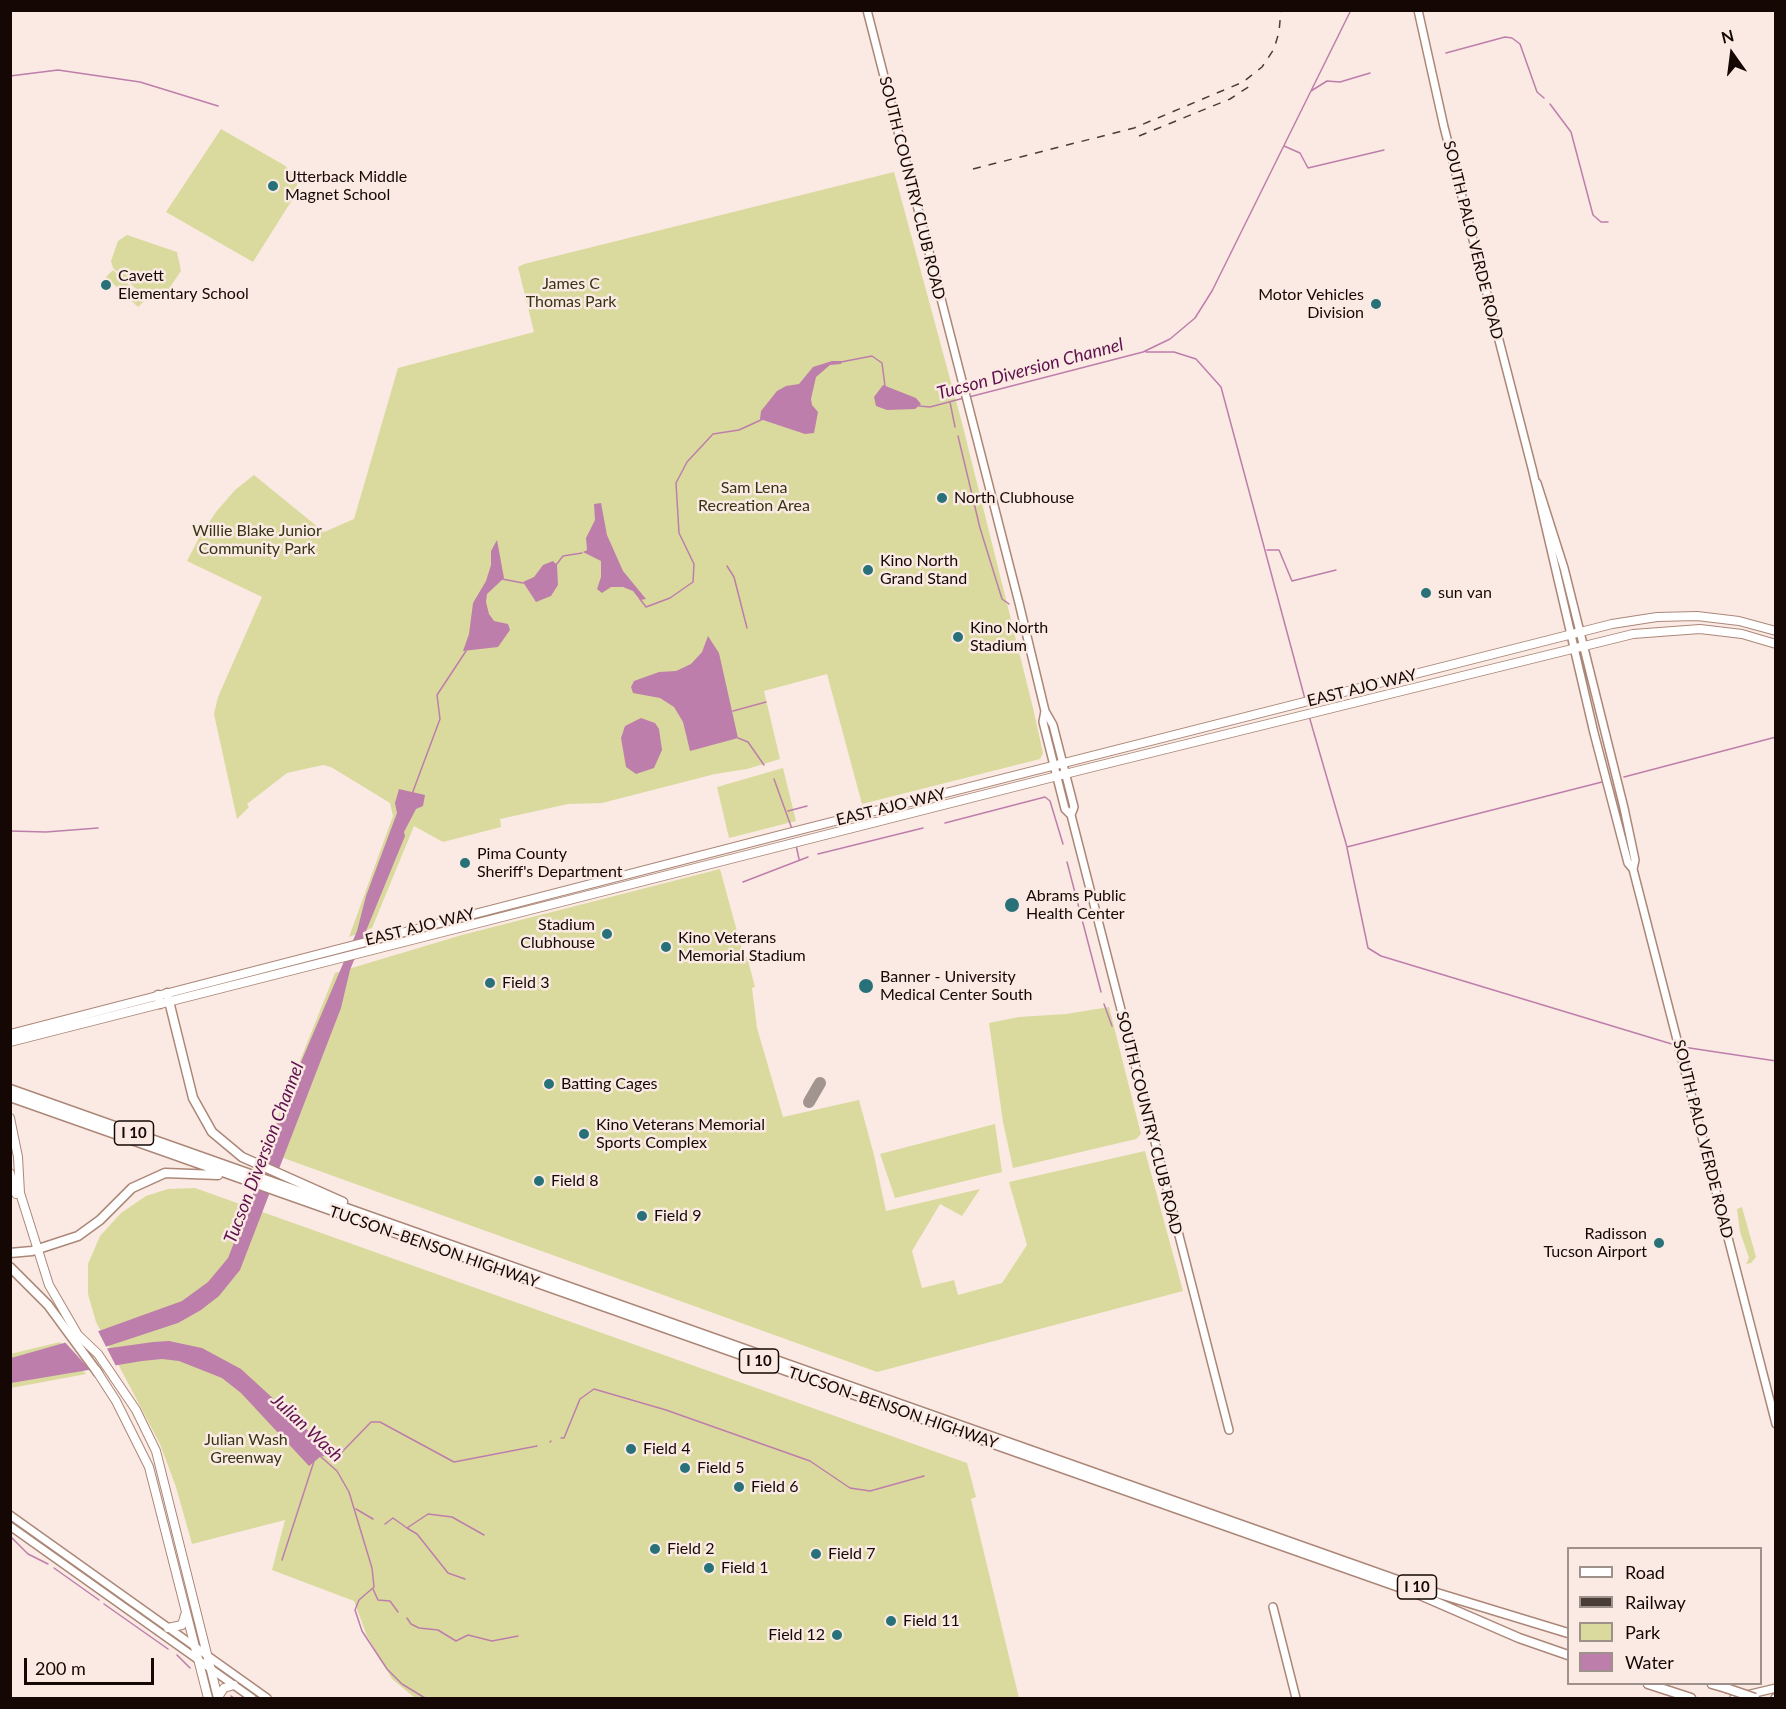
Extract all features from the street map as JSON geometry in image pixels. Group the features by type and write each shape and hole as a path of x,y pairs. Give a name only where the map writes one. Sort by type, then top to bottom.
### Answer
{"highway":[{"path":"164,999 193,1098 200,1112 223,1143 242,1157 390,1223"},
{"name":"TUCSON–BENSON HIGHWAY","path":"10,1089 278,1189 1413,1592 1519,1638 1567,1654"},
{"name":"TUCSON–BENSON HIGHWAY","path":"10,1097 234,1176 255,1180"},
{"path":"10,1253 35,1250 78,1236 100,1220 132,1188 165,1173 193,1172 234,1176"},
{"name":"TUCSON–BENSON HIGHWAY","path":"278,1189 390,1223 1268,1532 1417,1587 1567,1632"},
{"path":"10,1267 75,1335 98,1373"},
{"path":"1653,1685 1688,1698"},
{"path":"1718,1685 1755,1698"}],"main road":[{"name":"SOUTH COUNTRY CLUB ROAD","path":"867,10 958,366 958,376 963,384 1045,711 1052,719 1058,764 1074,807 1071,815 1228,1430"},
{"name":"SOUTH PALO VERDE ROAD","path":"1418,10 1444,127 1532,468 1573,649 1628,862 1633,869 1776,1424"},
{"name":"SOUTH PALO VERDE ROAD","path":"1532,468 1543,495 1580,633 1624,808 1635,860 1633,869"},
{"name":"EAST AJO WAY","path":"10,1041 164,999 285,962 1570,635 1644,618 1683,616 1727,619 1776,631"},
{"name":"EAST AJO WAY","path":"10,1034 288,973 1061,775 1633,634 1683,629 1728,632 1776,644"},
{"path":"1173,735 1176,747"},
{"path":"472,914 475,926"},
{"path":"285,962 288,973"},
{"path":"11,1120 18,1157 20,1193 35,1250"},
{"path":"10,1173 49,1285 75,1335 98,1354 136,1410 156,1451 218,1698"},
{"path":"98,1373 141,1448 149,1467 208,1698"},
{"name":"SOUTH PALO VERDE ROAD","path":"1772,1410 1776,1419"},
{"path":"10,1515 267,1698"},
{"path":"10,1526 252,1698"},
{"path":"168,1628 182,1625 185,1607"},
{"path":"1273,1607 1296,1698"},
{"path":"218,1698 224,1688 234,1686"},
{"path":"1734,1698 1776,1688"}],"green space":[{"path":"221,129 284,165 299,179 292,200 253,262 166,212"},
{"path":"894,172 962,423 1033,708 1043,753 1040,759 862,804 827,674 764,691 780,759 602,803 568,804 500,819 501,827 443,842 414,826 372,928 349,937 393,816 390,803 331,767 323,765 287,773 247,804 249,807 237,819 214,714 218,697 262,597 187,561 216,512 235,490 254,475 324,532 354,519 398,368 534,332 518,267"},
{"path":"127,235 177,252 181,271 164,296 146,298 113,268 111,261 118,241"},
{"path":"113,270 145,300 138,307 106,277"},
{"path":"783,768 796,821 729,838 717,787"},
{"name":"Kino Veterans Memorial Sports Complex","path":"720,869 744,957 747,957 755,987 752,988 757,1028 783,1117 859,1100 886,1211 980,1189 962,1216 940,1204 912,1251 922,1288 954,1280 958,1295 1002,1283 1027,1245 1009,1182 1145,1151 1183,1291 877,1372 264,1151 335,973 462,935"},
{"path":"1109,1007 1141,1134 1136,1139 1013,1168 1003,1122 989,1023 1019,1017 1066,1014"},
{"path":"995,1124 1002,1172 895,1198 880,1154"},
{"name":"Julian Wash Greenway","path":"195,1188 967,1463 976,1497 971,1499 1019,1698 415,1698 392,1679 367,1636 354,1601 272,1570 285,1520 192,1544 176,1487 160,1444 96,1322 88,1294 88,1264 100,1236 121,1213 146,1196 168,1189"},
{"path":"1742,1207 1756,1257 1751,1263 1746,1264 1749,1258 1740,1232 1737,1209"},
{"path":"60,1342 86,1374 11,1388 10,1354"}],"water":[{"path":"832,361 842,361 841,364 830,365 816,377 811,399 812,405 818,412 814,433 805,434 760,419 761,411 777,391 786,386 799,384 813,367"},
{"path":"883,385 916,398 921,404 915,409 887,410 876,406 874,397"},
{"path":"601,503 607,535 623,571 646,599 640,600 633,591 623,587 611,587 602,593 597,589 601,577 601,561 583,552 587,550 586,538 595,520 594,504"},
{"path":"497,540 504,578 487,594 486,602 489,614 494,621 508,624 510,630 498,647 463,651 469,634 473,603 486,581 491,565 491,551"},
{"path":"553,561 557,565 558,585 551,596 536,602 523,582 534,577 543,565"},
{"path":"708,636 719,653 738,738 690,751 683,722 674,707 660,698 633,693 631,687 634,681 659,672 676,671 691,664 702,652"},
{"path":"641,718 655,723 659,729 662,750 654,768 636,774 626,767 621,738 625,726"},
{"name":"Tucson Diversion Channel","path":"399,789 425,795 423,806 416,809 404,832 405,836 350,970 341,1008 240,1270 219,1296 178,1323 96,1350 169,1341 202,1348 241,1369 324,1445 332,1447 309,1466 241,1393 222,1378 179,1361 162,1359 142,1361 11,1383 11,1358 71,1341 182,1301 208,1282 228,1258 268,1156 279,1117 282,1117 297,1077 295,1076 357,931 366,896 397,813 395,803"}],"pier":[{"path":"97,1329 117,1368 92,1372 63,1340"}],"waterway":[{"name":"Tucson Diversion Channel","path":"969,397 1143,352 1170,339 1195,318 1212,291 1351,10"},
{"path":"1446,53 1505,37 1512,38 1520,44 1537,92 1544,98"},
{"path":"10,76 58,70 140,82 218,106"},
{"path":"1311,91 1327,81 1340,82 1370,73"},
{"path":"1550,104 1571,132 1593,215 1601,222 1608,222"},
{"path":"1284,146 1300,153 1308,168 1384,150"},
{"path":"1146,352 1174,352 1196,359 1221,387 1305,699"},
{"name":"Tucson Diversion Channel","path":"841,362 872,356 882,363 885,386"},
{"name":"Tucson Diversion Channel","path":"919,406 930,407 964,398"},
{"path":"950,402 955,427"},
{"name":"Tucson Diversion Channel","path":"640,599 646,607 670,598 693,582 694,564 679,533 676,483 687,462 713,434 739,430 763,419"},
{"path":"958,436 980,528 1002,599 1009,604"},
{"path":"1267,550 1279,550 1292,581 1336,570"},
{"name":"Tucson Diversion Channel","path":"556,565 563,556 582,553"},
{"path":"727,566 734,577 747,628"},
{"name":"Tucson Diversion Channel","path":"502,579 523,583"},
{"name":"Tucson Diversion Channel","path":"412,794 440,719 437,695 466,651"},
{"path":"733,711 766,702"},
{"path":"1309,716 1347,847 1602,782"},
{"path":"1624,777 1776,737"},
{"path":"738,738 748,742 764,765"},
{"path":"774,779 792,829"},
{"path":"945,823 1045,797 1050,801 1063,844"},
{"path":"788,811 807,806"},
{"path":"10,831 46,832 98,828"},
{"path":"818,854 923,828"},
{"path":"796,845 799,859"},
{"path":"1347,848 1368,948 1381,956 1675,1045"},
{"path":"743,882 808,857"},
{"path":"1067,862 1101,992"},
{"path":"1104,1004 1112,1026"},
{"path":"1683,1047 1776,1061"},
{"path":"561,1438 564,1438 580,1399 594,1389 666,1410 810,1461 850,1488 870,1491 924,1476"},
{"path":"320,1456 341,1453 371,1422 380,1422 454,1462 537,1446"},
{"name":"Julian Wash","path":"320,1456 337,1471 349,1492 372,1568 374,1587 359,1600 355,1610 362,1631 387,1669 402,1684 425,1698"},
{"path":"282,1560 315,1458"},
{"path":"356,1509 373,1519"},
{"path":"385,1524 393,1518 407,1528 428,1514 452,1517 484,1535"},
{"path":"407,1528 417,1534 448,1573 465,1579"},
{"path":"10,1536 28,1554 48,1564"},
{"path":"54,1568 99,1600"},
{"path":"373,1589 378,1600 390,1601 398,1612"},
{"path":"104,1604 168,1649"},
{"path":"407,1618 411,1624 419,1628 438,1630 456,1641 468,1635 492,1641 518,1636"},
{"path":"177,1655 190,1668"}],"taxiway":[{"path":"809,1102 820,1083"}],"railway":[{"path":"973,169 1134,128 1243,82 1262,67 1274,49 1279,32 1281,10"},
{"path":"1139,136 1230,99 1253,84"}],"place":[{"name":"Utterback Middle Magnet School","path":"273,186"},
{"name":"Cavett Elementary School","path":"106,285"},
{"name":"Motor Vehicles Division","path":"1376,304"},
{"name":"North Clubhouse","path":"942,498"},
{"name":"Kino North Grand Stand","path":"868,570"},
{"name":"sun van","path":"1426,593"},
{"name":"Kino North Stadium","path":"958,637"},
{"name":"Pima County Sheriff's Department","path":"465,863"},
{"name":"Abrams Public Health Center","path":"1012,905"},
{"name":"Stadium Clubhouse","path":"607,934"},
{"name":"Kino Veterans Memorial Stadium","path":"666,947"},
{"name":"Field 3","path":"490,983"},
{"name":"Banner - University Medical Center South","path":"866,986"},
{"name":"Batting Cages","path":"549,1084"},
{"name":"Kino Veterans Memorial Sports Complex","path":"584,1134"},
{"name":"Field 8","path":"539,1181"},
{"name":"Field 9","path":"642,1216"},
{"name":"Radisson Tucson Airport","path":"1659,1243"},
{"name":"Field 4","path":"631,1449"},
{"name":"Field 5","path":"685,1468"},
{"name":"Field 6","path":"739,1487"},
{"name":"Field 2","path":"655,1549"},
{"name":"Field 7","path":"816,1554"},
{"name":"Field 1","path":"709,1568"},
{"name":"Field 11","path":"891,1621"},
{"name":"Field 12","path":"837,1635"}],"park label":[{"name":"James C Thomas Park","path":"571,293"},
{"name":"Sam Lena Recreation Area","path":"754,497"},
{"name":"Willie Blake Junior Community Park","path":"257,540"}]}
